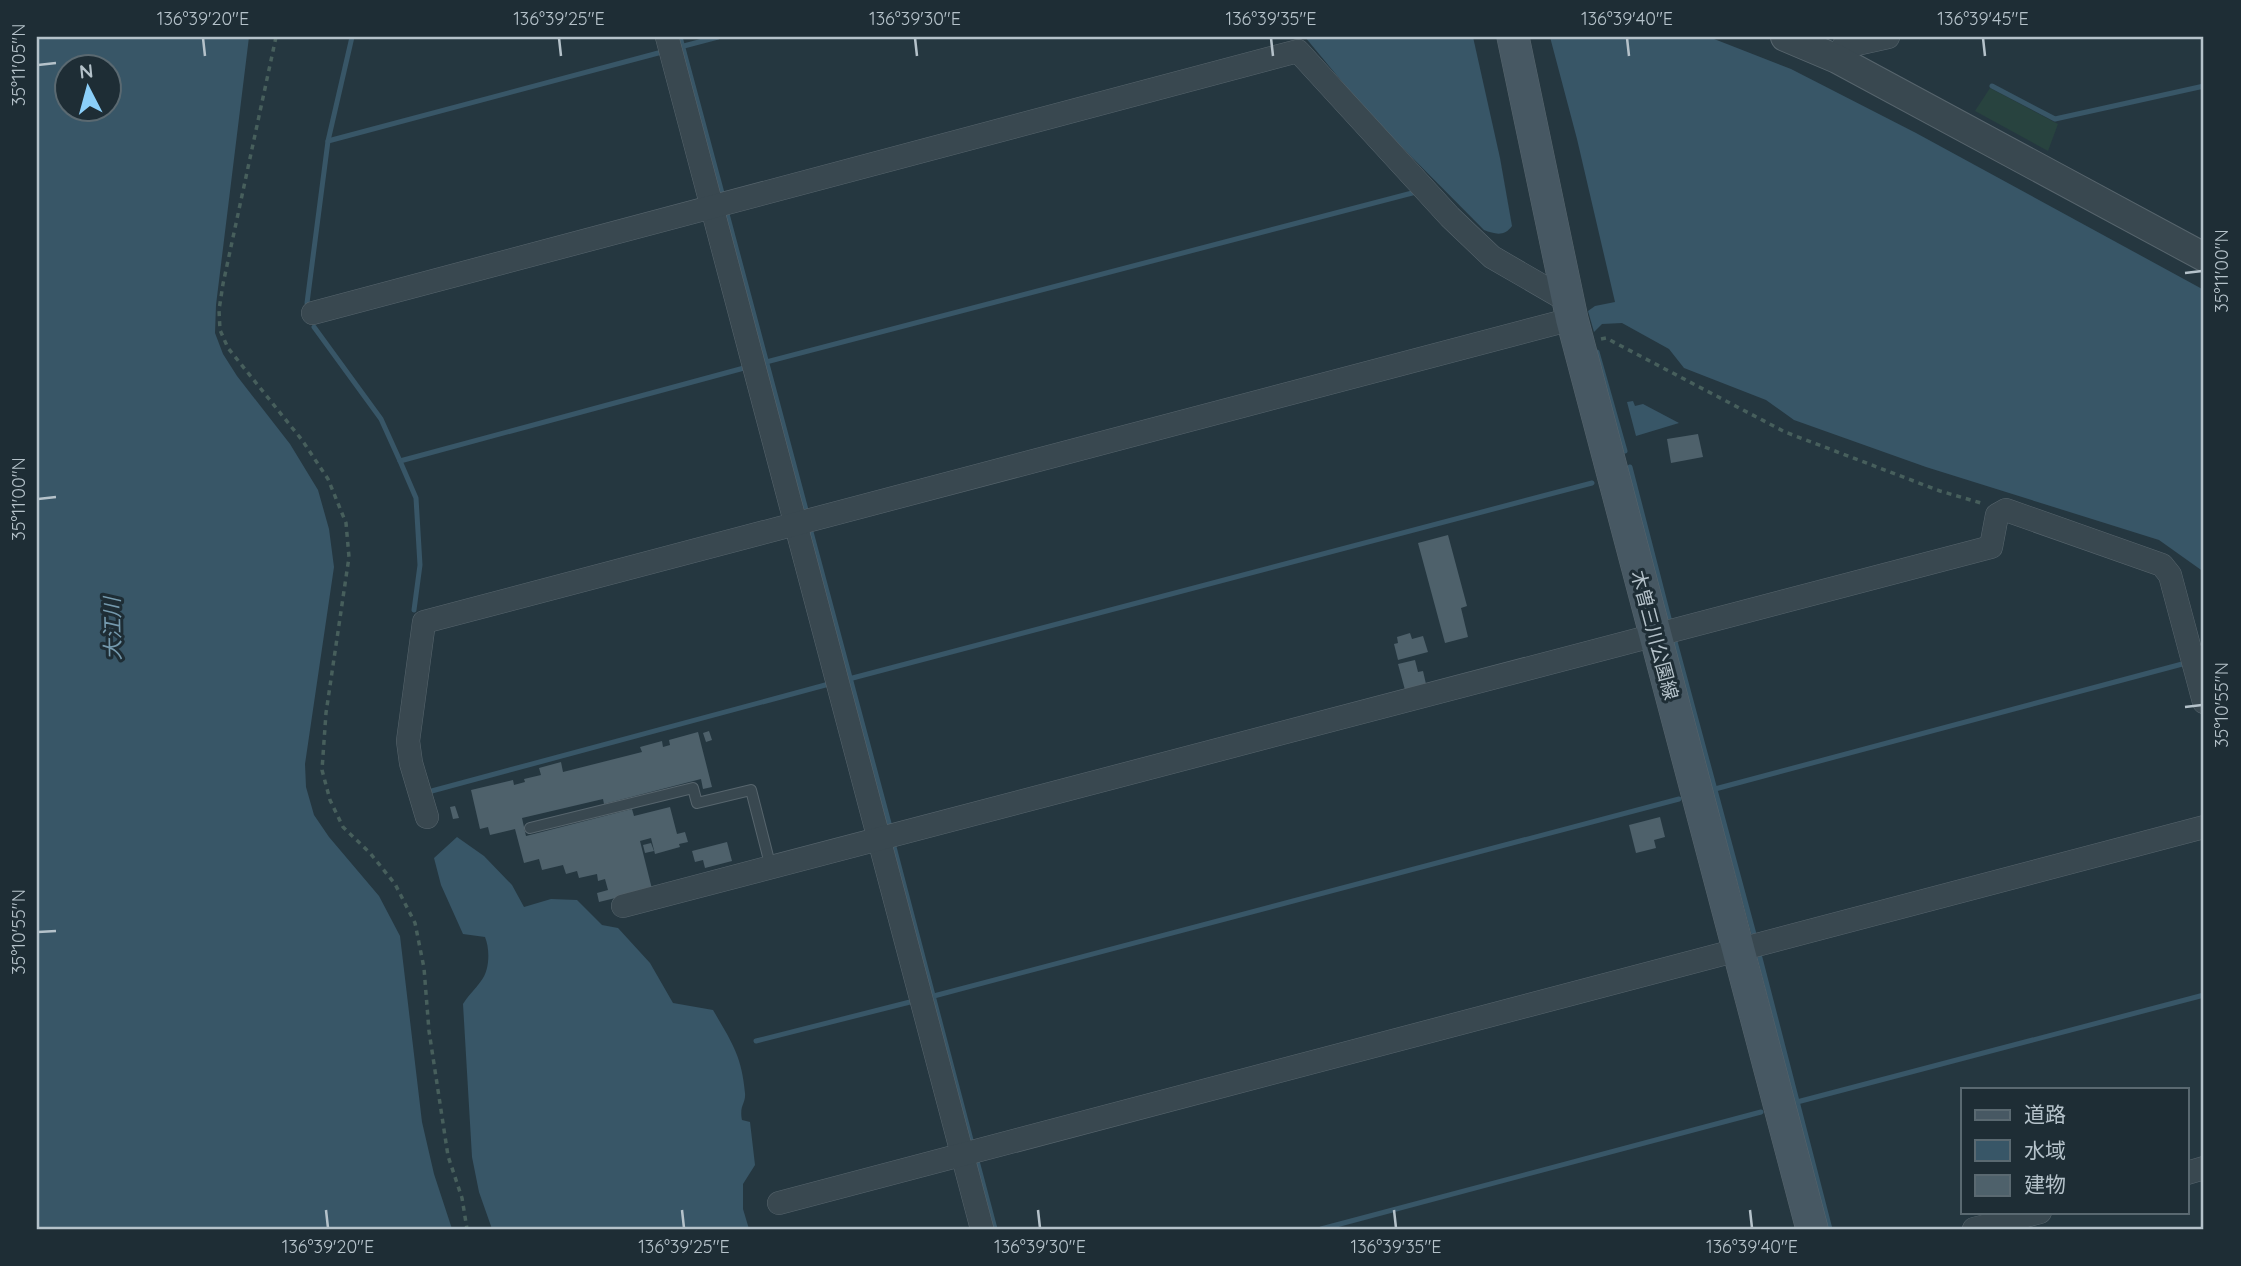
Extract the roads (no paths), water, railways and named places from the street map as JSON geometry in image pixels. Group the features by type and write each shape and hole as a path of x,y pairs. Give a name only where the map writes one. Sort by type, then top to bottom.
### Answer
{"main road":[{"name":"木曽三川公園線","path":"1513,37 1573,320 1812,1229"}],"street":[{"path":"667,37 982,1229"},
{"path":"1785,37 1836,59 2204,257"},
{"path":"1836,59 1843,47 1888,37"},
{"path":"313,313 1298,51 1450,217 1492,257 1573,320"},
{"path":"427,817 411,763 408,741 424,622 1573,320"},
{"path":"624,906 1991,547 1997,515 2007,510 2162,565 2170,575 2204,702"},
{"path":"779,1203 2204,827"},
{"path":"1974,1229 2032,1214"}],"lane":[{"path":"530,828 693,788 697,803 751,790 771,868"}],"water":[{"name":"大江川","path":"37,37 249,37 216,305 215,333 223,354 237,376 290,444 318,490 329,529 334,567 305,764 306,787 314,815 379,896 400,936 422,1122 434,1174 452,1229 37,1229"},
{"path":"1305,37 1473,37 1512,226 1499,234 1484,230 1368,113"},
{"path":"1550,37 1709,37 1791,69 1916,133 2204,290 2204,572 2159,540 1926,467 1794,420 1766,400 1684,368 1669,349 1622,323 1602,324 1594,332 1588,311 1595,306 1615,302"},
{"path":"1633,401 1635,406 1643,404 1679,423 1636,436 1627,402"},
{"path":"457,837 484,856 512,885 524,907 551,899 577,900 602,925 618,928 650,963 673,1003 713,1010 735,1049 744,1080 745,1097 741,1115 742,1120 750,1122 755,1165 743,1184 743,1209 749,1229 492,1229 479,1192 472,1157 463,1004 484,976 488,965 488,947 485,937 463,934 441,885 434,858"}],"waterway":[{"path":"328,141 352,37"},
{"path":"680,37 723,197"},
{"path":"680,47 718,37"},
{"path":"307,303 328,141 662,52"},
{"path":"1992,86 2055,119 2204,86"},
{"path":"762,363 1416,192"},
{"path":"727,214 806,510"},
{"path":"314,327 381,419 400,461 744,368"},
{"path":"1597,352 1625,451"},
{"path":"400,461 416,498 420,565 414,610"},
{"path":"1630,467 1670,622"},
{"path":"845,680 1592,483"},
{"path":"811,532 890,827"},
{"path":"1674,638 1755,938"},
{"path":"1715,789 2186,663"},
{"path":"428,792 829,684"},
{"path":"930,997 1679,799"},
{"path":"894,847 972,1144"},
{"path":"1759,954 1830,1229"},
{"path":"1797,1102 2204,995"},
{"path":"756,1041 914,1001"},
{"path":"1321,1229 1761,1112"},
{"path":"977,1161 995,1229"}]}
